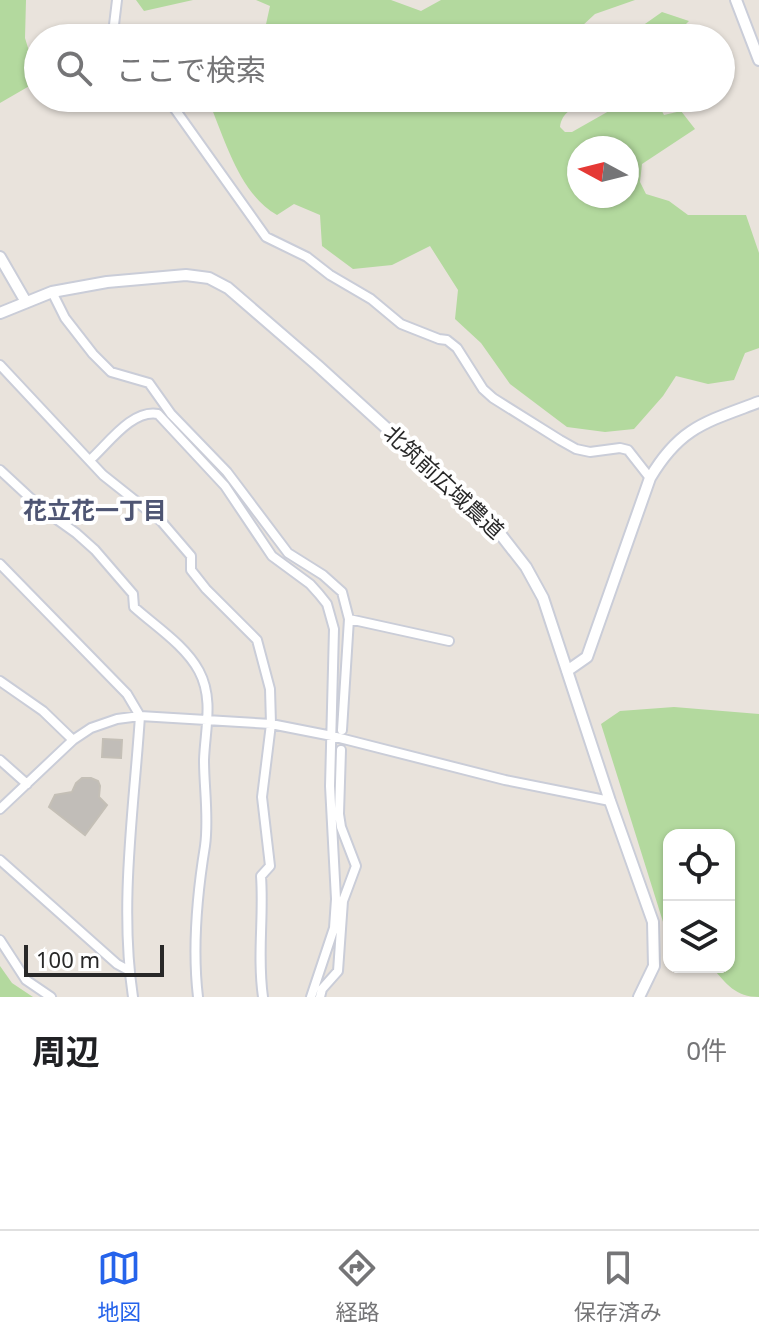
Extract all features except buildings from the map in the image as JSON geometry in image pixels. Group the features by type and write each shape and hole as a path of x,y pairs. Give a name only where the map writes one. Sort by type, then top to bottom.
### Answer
{"street":[{"path":"114,24 117,0"},
{"path":"736,0 759,60"},
{"path":"177,112 266,237 307,257 330,275 371,299 401,324 447,340 457,348 483,389 533,423 576,449 590,452 620,448 628,450 650,478"},
{"path":"0,257 26,302"},
{"name":"北筑前広域農道","path":"0,313 52,292 140,278 186,275 209,278 228,288 328,375 511,544 543,598 653,922 654,966 639,997"},
{"path":"52,292 65,318 93,354 111,372 149,383 171,414 227,472 288,553 342,592 349,619 342,730"},
{"path":"0,365 103,475 161,521 191,556 191,570 206,589 257,640 270,689 271,724 262,797 270,866 261,876 263,907 259,970 263,997"},
{"path":"567,671 587,657 650,478 665,453 692,429 759,402"},
{"path":"90,460 137,417 147,412 158,414 225,486 272,556 304,579 327,604 334,629 330,786 335,913 332,937 311,997"},
{"path":"0,470 41,508 95,550 133,594 134,607 188,655 204,683 208,721 204,758 205,844 200,863 196,950 198,997"},
{"path":"0,564 127,694 140,716 128,893 128,970 133,997"},
{"path":"304,579 310,567"},
{"path":"349,619 449,641"},
{"path":"0,681 43,711 73,740"},
{"path":"0,809 73,740 91,728 117,719 140,716 271,724 332,736 505,780 610,801"},
{"path":"320,997 322,989 338,971 343,901 356,866 339,814 341,750"},
{"path":"0,760 27,784"},
{"path":"0,860 117,964 128,970"},
{"path":"0,940 26,980 51,997"}],"green space":[{"path":"0,0 26,0 24,89 0,103"},
{"path":"136,0 193,0 144,11"},
{"path":"256,0 391,0 421,11 441,0 635,0 595,14 584,24 266,24 270,6"},
{"path":"662,12 689,21 686,24 645,24"},
{"path":"213,112 569,112 560,127 565,132 572,132 607,112 662,112 664,115 682,112 695,129 642,164 640,182 646,194 669,201 688,215 746,215 759,253 759,348 745,353 734,380 708,384 676,376 634,429 605,432 567,427 510,384 481,343 455,319 458,290 430,246 392,265 353,269 322,246 320,215 294,204 277,215 254,195 236,167"},
{"path":"674,707 759,714 759,997 738,992 717,973 735,973 735,829 663,829 663,922 601,724 620,711"},
{"path":"0,966 12,983 33,997 0,997"}],"district":[{"name":"花立花一丁目","path":"95,511"}]}
